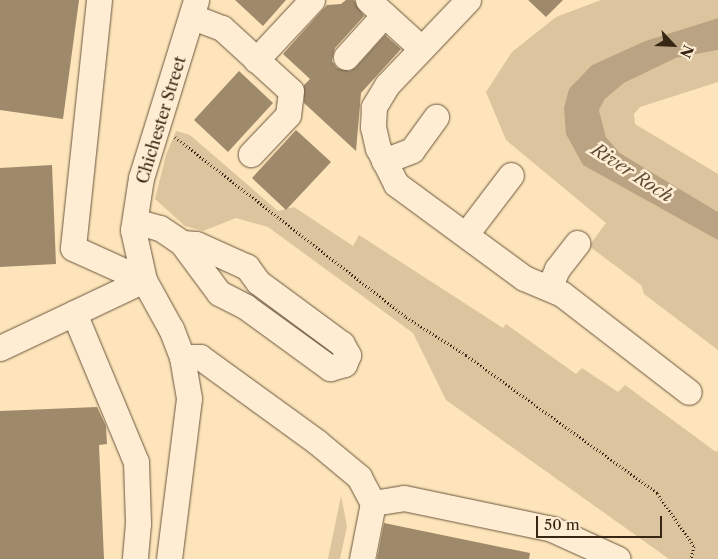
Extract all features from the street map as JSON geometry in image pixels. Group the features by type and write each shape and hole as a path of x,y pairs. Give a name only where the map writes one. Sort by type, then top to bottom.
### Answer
{"street":[{"path":"99,0 73,248 144,280"},
{"path":"256,60 312,0"},
{"path":"468,0 420,48 387,85 374,107 373,120 378,148 396,184 524,278 562,294 689,392"},
{"path":"346,57 376,7 420,48"},
{"path":"194,9 222,28 291,92 292,101 288,116 251,154"},
{"name":"Chichester Street","path":"168,559 189,398 182,357 171,329 144,280 133,230 141,178 160,125 194,9"},
{"path":"384,160 412,150 436,117"},
{"path":"466,234 511,175"},
{"path":"135,222 160,228 182,243 219,293 246,307 330,368 344,364 348,355 342,344 258,282 246,267 196,244 182,243"},
{"path":"549,288 557,269 577,243"},
{"path":"0,348 144,280"},
{"path":"74,313 136,462 138,523 135,559"},
{"path":"182,357 200,357 318,442 359,477 373,502 362,559"},
{"path":"373,502 404,498 552,528 567,548 618,559"}],"path":[{"path":"160,125 406,316 466,355 657,493 694,546 692,559"}],"shaded area":[{"path":"601,0 718,0 718,18 645,41 592,65 564,108 718,240 718,350 644,294 641,285 589,246 606,223 506,140 486,92 512,52 556,17"},
{"path":"718,50 718,82 640,107 634,114 635,124 718,174 718,212 620,153 606,137 599,110 605,99 624,83 676,58"},
{"path":"176,131 190,135 278,211 294,207 353,246 359,235 503,328 506,324 576,374 582,368 618,392 625,385 716,452 718,450 718,559 669,559 446,400 413,333 268,227 236,218 203,231 185,226 155,199 166,155"},
{"path":"341,496 347,526 340,559 328,559"}],"water":[{"name":"River Roch","path":"718,18 718,50 676,58 624,83 605,99 599,110 606,137 620,153 718,212 718,240 583,165 566,134 564,108 569,89 592,65 645,41"}],"building":[{"path":"0,0 79,0 63,119 0,110"},
{"path":"235,0 286,0 263,26"},
{"path":"346,0 354,0 364,16 335,48 332,61 337,68 350,71 356,67 385,35 401,49 361,93 356,151 304,103 304,85 310,79 283,54 327,5 341,4"},
{"path":"528,0 563,0 546,17"},
{"path":"239,71 273,103 228,152 194,120"},
{"path":"296,130 331,162 286,210 252,178"},
{"path":"52,165 56,264 0,267 0,168"},
{"path":"97,407 106,426 107,444 99,445 104,559 0,559 0,411"},
{"path":"384,523 530,553 529,559 377,559"}]}
